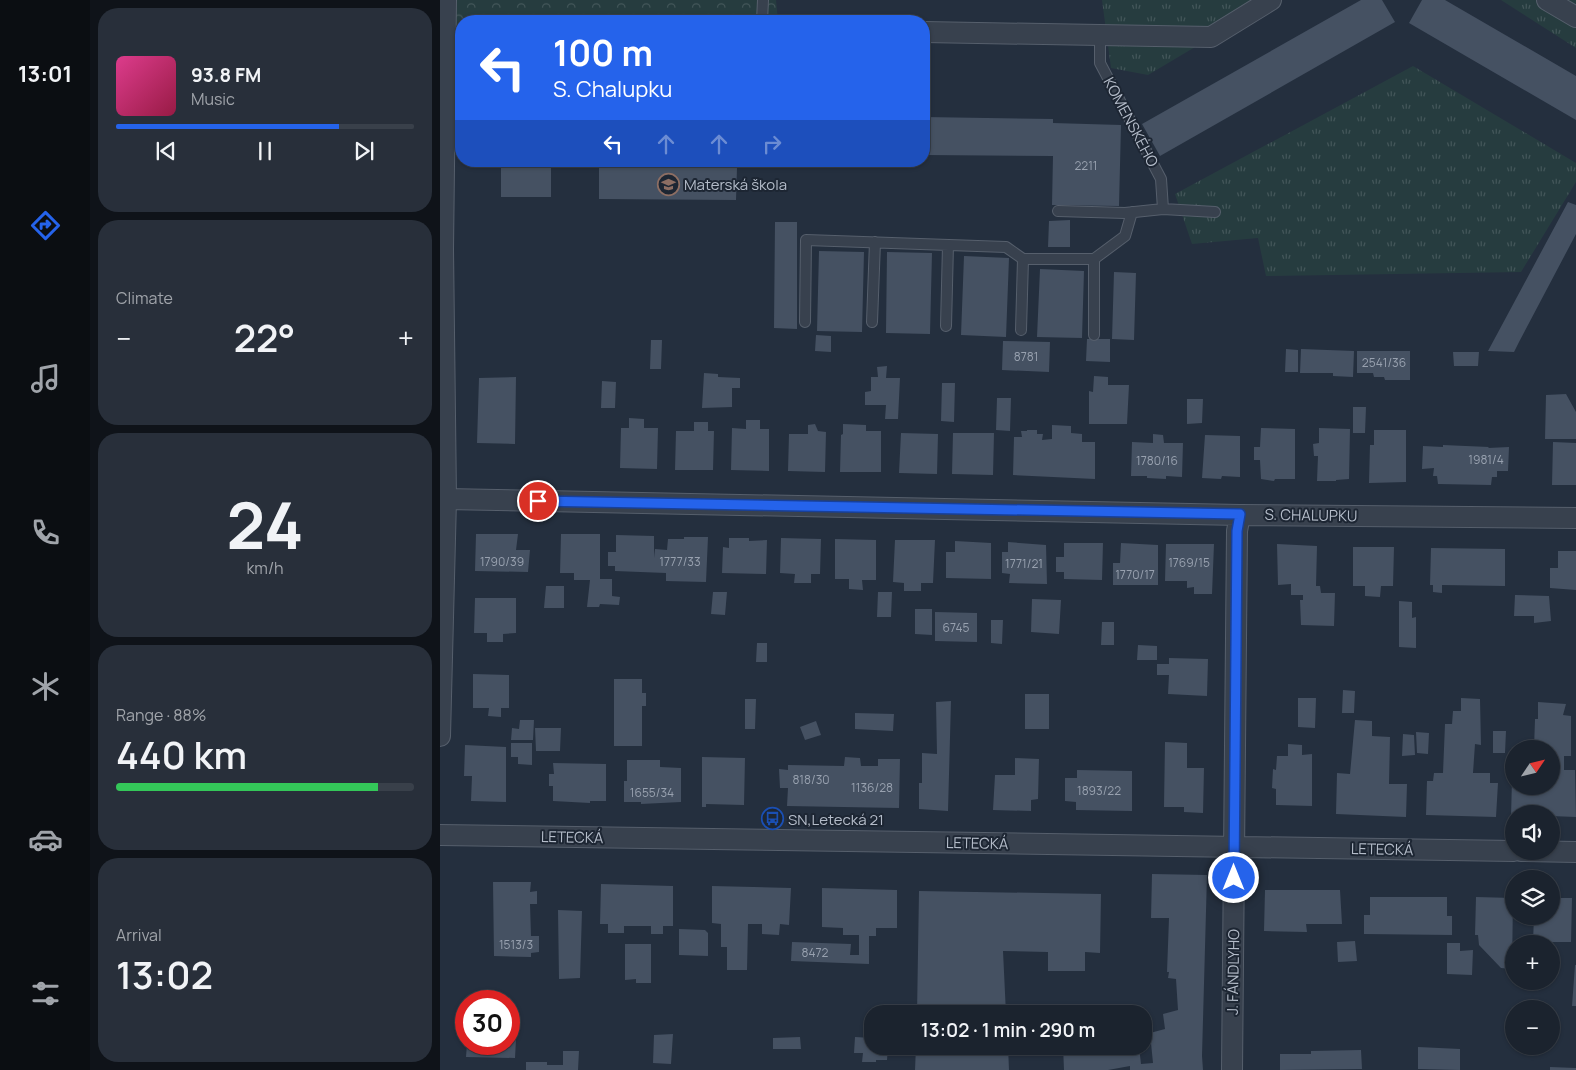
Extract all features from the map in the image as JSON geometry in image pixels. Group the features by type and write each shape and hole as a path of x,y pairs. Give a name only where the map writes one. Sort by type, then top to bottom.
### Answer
{"street":[{"path":"440,736 446,499 441,249 453,25 446,0"},
{"path":"930,32 1210,36 1271,0"},
{"path":"1548,0 1576,17"},
{"name":"S. CHALUPKU","path":"446,499 1240,514 1576,518"},
{"name":"J. FÁNDLYHO","path":"1232,1070 1237,531 1240,514"},
{"name":"LETECKÁ","path":"440,835 1505,851"},
{"path":"1560,852 1576,852"}],"lane":[{"path":"762,15 763,0"},
{"name":"KOMENSKÉHO","path":"1100,35 1100,63 1161,179 1163,209"},
{"path":"1058,211 1132,212 1163,209 1216,212"},
{"path":"805,322 806,240 1006,246 1023,259 1094,259 1124,236 1132,212"},
{"path":"872,322 875,242"},
{"path":"946,326 948,245"},
{"path":"1020,330 1023,259"},
{"path":"1094,259 1094,335"}],"green space":[{"path":"440,0 776,0 777,15 455,15 455,134 440,134"},
{"path":"1102,0 1274,0 1148,75 1111,68"},
{"path":"1501,0 1576,0 1576,48"},
{"path":"1413,66 1576,163 1576,182 1521,272 1266,276 1258,238 1192,244 1175,194"}],"building":[{"path":"1361,0 1382,0 1395,22 1160,156 1142,124"},
{"path":"1422,0 1445,0 1576,76 1576,120 1409,23"},
{"path":"930,117 1053,119 1053,123 1121,125 1119,206 1052,205 1053,156 930,155"},
{"path":"501,167 551,167 551,197 501,197"},
{"name":"Materská škola","path":"599,167 759,167 737,168 736,200 599,199"},
{"path":"1568,202 1576,205 1576,234 1514,352 1488,351"},
{"path":"1070,220 1070,247 1048,247 1049,221"},
{"path":"775,222 797,222 797,329 774,328"},
{"path":"819,251 864,252 862,332 817,331"},
{"path":"887,252 932,253 930,334 886,333"},
{"path":"964,256 1009,258 1006,337 961,335"},
{"path":"1040,269 1084,271 1082,338 1037,337"},
{"path":"1114,272 1136,273 1134,340 1112,339"},
{"path":"816,335 831,336 831,352 815,351"},
{"path":"1087,339 1110,339 1110,362 1086,361"},
{"path":"651,340 662,340 661,369 650,369"},
{"path":"1003,341 1050,342 1049,372 1002,370"},
{"path":"1286,349 1298,350 1298,372 1285,372"},
{"path":"1301,349 1354,351 1353,377 1333,376 1333,373 1300,373"},
{"path":"1357,351 1410,351 1410,380 1385,380 1384,377 1374,377 1373,373 1357,373"},
{"path":"1453,352 1479,352 1478,366 1454,366"},
{"path":"887,366 886,378 900,378 898,419 885,419 886,405 865,405 865,392 871,391 871,377 878,377 877,367"},
{"path":"704,373 718,374 718,377 740,378 740,388 732,388 732,407 702,408"},
{"path":"1094,376 1108,377 1108,385 1129,385 1127,424 1089,424 1089,391 1093,392"},
{"path":"516,377 515,444 477,443 479,378"},
{"path":"602,381 616,382 615,408 601,408"},
{"path":"942,383 955,383 954,422 941,421"},
{"path":"1566,394 1576,412 1576,439 1545,439 1546,395"},
{"path":"997,398 1011,398 1010,431 996,430"},
{"path":"1187,399 1203,399 1202,423 1187,424"},
{"path":"1353,407 1366,407 1365,433 1353,433"},
{"path":"629,418 644,419 644,428 658,428 657,469 620,468 621,428 629,428"},
{"path":"746,420 760,420 760,429 769,429 769,471 731,470 732,428 746,429"},
{"path":"694,422 708,422 708,431 714,431 713,470 675,470 676,431 694,431"},
{"path":"815,424 818,431 826,432 825,472 788,471 789,434 808,434 808,425"},
{"path":"843,424 866,425 866,431 881,431 881,472 840,472"},
{"path":"1052,425 1071,426 1071,433 1082,434 1082,442 1095,442 1095,479 1013,475 1014,437 1022,437 1021,431 1037,430 1037,434 1043,434 1042,440 1052,439"},
{"path":"1261,428 1295,429 1295,479 1275,479 1274,481 1261,479 1260,460 1254,460 1254,447 1260,447"},
{"path":"1319,428 1350,429 1349,479 1317,481 1318,456 1314,456 1313,444 1319,443"},
{"path":"1374,430 1406,430 1406,482 1369,483 1370,445 1374,445"},
{"path":"901,433 938,434 937,474 899,473"},
{"path":"953,433 994,433 993,475 952,474"},
{"path":"1153,434 1163,435 1164,443 1183,443 1182,477 1166,476 1166,479 1131,476 1132,442 1153,443"},
{"path":"1205,435 1240,436 1240,477 1202,478"},
{"path":"1553,442 1576,443 1576,485 1552,485"},
{"path":"1443,445 1488,448 1509,447 1508,471 1497,471 1497,477 1492,477 1491,485 1438,484 1437,476 1433,476 1434,468 1422,469 1423,446 1443,447"},
{"path":"476,534 518,534 516,550 530,550 528,572 475,571"},
{"path":"561,534 600,534 600,579 612,579 612,596 620,597 619,605 600,604 599,607 587,607 590,580 574,580 574,573 560,573"},
{"path":"616,535 654,536 654,558 655,549 667,550 668,539 708,537 706,582 666,581 666,573 615,571 615,566 608,566 608,552 616,552"},
{"path":"729,538 749,538 749,541 767,540 766,574 722,573 723,547 729,548"},
{"path":"781,538 821,539 820,574 811,574 811,583 794,583 795,574 780,573"},
{"path":"835,539 876,540 876,580 862,580 863,590 849,589 849,579 835,579"},
{"path":"895,540 935,540 933,583 921,583 921,591 904,591 904,583 893,582"},
{"path":"955,541 991,543 991,579 946,578 946,552 955,552"},
{"path":"1008,542 1046,545 1047,584 1009,583 1010,574 1002,573 1002,552 1008,552"},
{"path":"1064,543 1103,543 1102,580 1064,579 1064,572 1056,572 1056,557 1064,557"},
{"path":"1121,543 1158,545 1158,585 1113,585 1113,563 1120,563"},
{"path":"1166,544 1214,544 1212,594 1194,594 1194,587 1187,588 1187,581 1165,581"},
{"path":"1277,544 1317,546 1316,586 1320,586 1321,593 1335,593 1334,626 1301,625 1300,600 1303,600 1303,595 1291,595 1291,584 1278,585"},
{"path":"1353,547 1394,547 1393,586 1381,586 1380,597 1365,596 1365,586 1353,586"},
{"path":"1431,548 1505,549 1505,586 1442,585 1442,593 1433,592 1433,585 1430,585"},
{"path":"1558,551 1576,551 1576,590 1550,588 1550,568 1558,568"},
{"path":"546,586 564,586 564,608 544,608"},
{"path":"713,592 727,592 725,615 711,614"},
{"path":"878,592 892,592 891,617 877,617"},
{"path":"1515,595 1549,596 1551,621 1534,623 1534,616 1514,616"},
{"path":"475,598 516,598 516,633 503,634 503,642 487,642 487,633 474,633"},
{"path":"1032,599 1061,600 1059,634 1031,632"},
{"path":"1399,601 1412,602 1412,618 1416,617 1416,648 1399,647"},
{"path":"915,609 932,609 932,635 915,634"},
{"path":"935,612 977,613 977,642 935,641"},
{"path":"991,620 1003,620 1002,644 991,643"},
{"path":"1102,622 1114,622 1114,645 1101,645"},
{"path":"757,643 767,643 767,662 756,662"},
{"path":"1138,645 1157,646 1157,660 1137,660"},
{"path":"1169,658 1208,659 1207,696 1168,694 1169,675 1157,675 1157,664 1169,664"},
{"path":"473,674 509,675 509,708 501,708 501,717 488,716 489,708 473,708"},
{"path":"614,679 642,679 642,693 646,693 646,706 642,706 642,746 614,746"},
{"path":"1343,690 1355,691 1354,713 1342,713"},
{"path":"1025,694 1049,694 1049,729 1025,729"},
{"path":"1298,698 1316,698 1315,728 1298,727"},
{"path":"1461,698 1480,699 1481,745 1475,744 1473,773 1490,773 1490,783 1498,783 1496,817 1426,815 1427,781 1433,781 1434,773 1443,773 1445,724 1452,724 1453,711 1461,711"},
{"path":"745,699 756,699 755,729 745,729"},
{"path":"951,701 948,811 919,809 919,783 922,783 922,753 937,754 936,702"},
{"path":"1538,702 1566,704 1563,715 1571,716 1571,756 1564,756 1564,770 1575,770 1576,817 1560,816 1560,805 1511,805 1512,795 1560,795 1560,740 1534,740 1535,719 1538,719"},
{"path":"855,713 894,714 893,731 855,729"},
{"path":"520,720 534,720 533,740 511,740 512,728 519,729"},
{"path":"1355,720 1372,721 1372,736 1390,737 1389,784 1407,784 1406,817 1336,814 1337,773 1350,774"},
{"path":"816,721 821,735 805,740 800,727"},
{"path":"535,728 561,728 560,751 536,751"},
{"path":"1493,731 1506,731 1505,753 1493,753"},
{"path":"1416,732 1429,733 1428,754 1417,753"},
{"path":"1403,734 1414,735 1415,755 1402,756"},
{"path":"1165,742 1187,743 1187,768 1204,768 1203,813 1184,812 1184,807 1164,807"},
{"path":"511,743 532,743 532,765 518,764 518,757 511,757"},
{"path":"1288,744 1302,745 1302,755 1312,754 1312,806 1276,805 1276,789 1272,788 1273,769 1276,770 1277,756 1288,756"},
{"path":"465,745 506,747 506,802 471,801 472,776 464,776"},
{"path":"702,757 745,758 744,805 706,804 706,807 702,807"},
{"path":"845,757 860,758 861,766 878,766 878,759 900,759 899,808 787,806 788,788 780,788 779,769 788,770 788,765 844,766"},
{"path":"1015,758 1039,759 1038,799 1031,800 1031,811 993,810 995,775 1015,775"},
{"path":"627,760 660,760 660,767 681,768 681,802 641,804 641,802 624,802"},
{"path":"553,763 606,764 606,801 590,801 590,803 553,801 553,786 549,786 549,774 554,774"},
{"path":"1077,770 1132,771 1132,811 1076,810 1076,802 1065,801 1065,778 1077,778"},
{"path":"1152,874 1207,875 1203,1070 1130,1070 1130,1066 1108,1070 1064,1070 1063,1055 1140,1055 1141,1064 1153,1063 1152,1032 1165,1029 1163,1014 1178,1010 1176,979 1168,978 1169,972 1167,972 1169,918 1151,918"},
{"path":"493,882 531,882 530,892 537,891 537,904 530,904 531,936 539,936 539,952 531,953 531,957 494,956"},
{"path":"601,884 673,886 673,926 663,926 663,934 651,934 651,926 624,926 624,933 608,933 608,924 600,924"},
{"path":"712,886 791,888 789,925 780,924 779,935 762,934 762,924 748,924 747,970 727,970 727,947 721,947 721,924 712,923"},
{"path":"822,888 897,890 897,928 876,928 876,936 869,936 869,964 791,961 792,942 851,944 850,955 859,955 859,935 843,935 843,928 822,927"},
{"path":"1265,890 1340,890 1342,924 1306,924 1307,932 1264,931"},
{"path":"919,891 1101,894 1100,953 1085,952 1085,971 1048,971 1048,952 1003,951 1006,1005 917,1005"},
{"path":"1370,897 1447,897 1447,916 1452,916 1452,935 1364,934 1364,915 1370,915"},
{"path":"1476,897 1505,898 1505,925 1513,925 1512,935 1505,935 1505,968 1501,968 1479,945 1478,935 1475,935"},
{"path":"1560,898 1572,898 1571,942 1560,942 1560,935 1533,935 1534,925 1560,925"},
{"path":"558,910 582,911 580,978 559,979"},
{"path":"679,929 705,930 708,933 708,956 679,955"},
{"path":"1355,941 1357,961 1338,962 1337,942"},
{"path":"1447,943 1460,943 1460,951 1473,950 1472,975 1447,974"},
{"path":"625,944 651,944 651,983 636,983 636,979 625,980"},
{"path":"1575,965 1576,1006 1572,1006"},
{"path":"673,1034 671,1064 653,1063 654,1035"},
{"path":"800,1037 801,1049 773,1049 773,1038"},
{"path":"855,1037 864,1038 864,1055 887,1055 887,1060 862,1062 863,1053 854,1053"},
{"path":"1418,1047 1460,1049 1460,1070 1418,1069"},
{"path":"1361,1050 1362,1069 1280,1070 1280,1054 1311,1054 1311,1051"},
{"path":"563,1051 579,1051 578,1070 526,1070 526,1062 547,1062 547,1065 563,1065"},
{"path":"466,1055 515,1055 515,1058 466,1057"},
{"path":"916,1055 1008,1055 1009,1070 915,1070"},
{"path":"1550,1067 1576,1068 1576,1070 1550,1070"}],"place":[{"name":"Materská škola","path":"668,184"},
{"name":"SN,Letecká 21","path":"772,819"}],"route":[{"path":"538,501 1240,514 1237,531 1234,878"}]}
